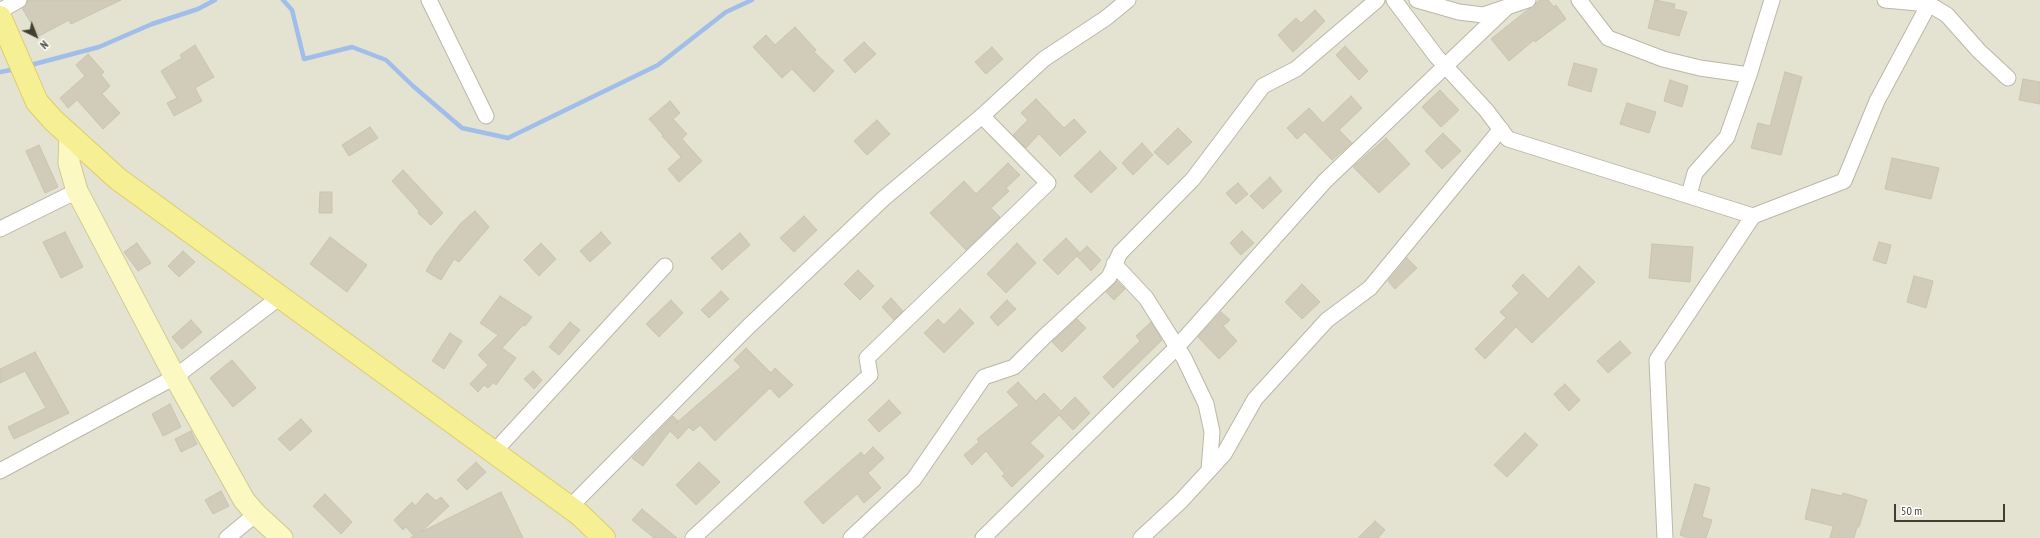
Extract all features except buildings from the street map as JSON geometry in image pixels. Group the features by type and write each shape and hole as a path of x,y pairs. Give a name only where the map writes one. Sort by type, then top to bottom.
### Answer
{"main road":[{"path":"0,17 16,50 37,102 53,120 118,179 570,508 604,538"}],"street":[{"path":"0,11 18,0"},
{"path":"429,0 486,116"},
{"path":"570,508 748,327 883,199 982,116 1044,59 1106,18 1128,0"},
{"path":"850,538 914,479 984,378 1014,367 1109,277 1120,253 1194,179 1263,86 1296,69 1377,0"},
{"path":"1394,0 1445,65 1486,110 1508,140 1753,216"},
{"path":"1417,0 1459,12 1483,15 1528,0"},
{"path":"1579,0 1608,38 1663,59 1700,68 1749,75"},
{"path":"1689,195 1695,173 1727,137 1749,75 1772,0"},
{"path":"1885,0 1927,1 1947,15 1979,51 2008,78"},
{"path":"1665,538 1657,360 1753,216 1844,181 1878,101 1927,1"},
{"path":"983,538 1177,347 1325,181 1506,8"},
{"path":"693,538 870,375 867,358 1048,183 982,116"},
{"path":"1141,538 1181,501 1224,454 1255,398 1327,320 1370,288 1501,129"},
{"path":"70,135 69,163 77,192 175,377 244,500 256,514 282,538"},
{"path":"0,229 77,192"},
{"path":"1114,264 1146,298 1177,347 1206,404 1212,432 1209,470"},
{"path":"494,452 665,266"},
{"path":"0,471 175,377 280,297"},
{"path":"227,538 256,514"}],"shaded area":[{"path":"0,0 2040,0 2040,538 0,538"}],"waterway":[{"path":"27,66 99,47 152,24 198,9 215,0"},
{"path":"283,0 292,10 304,59 352,47 386,60 413,86 462,128 508,138 658,65 726,12 752,0"},
{"path":"0,72 16,69"}]}
